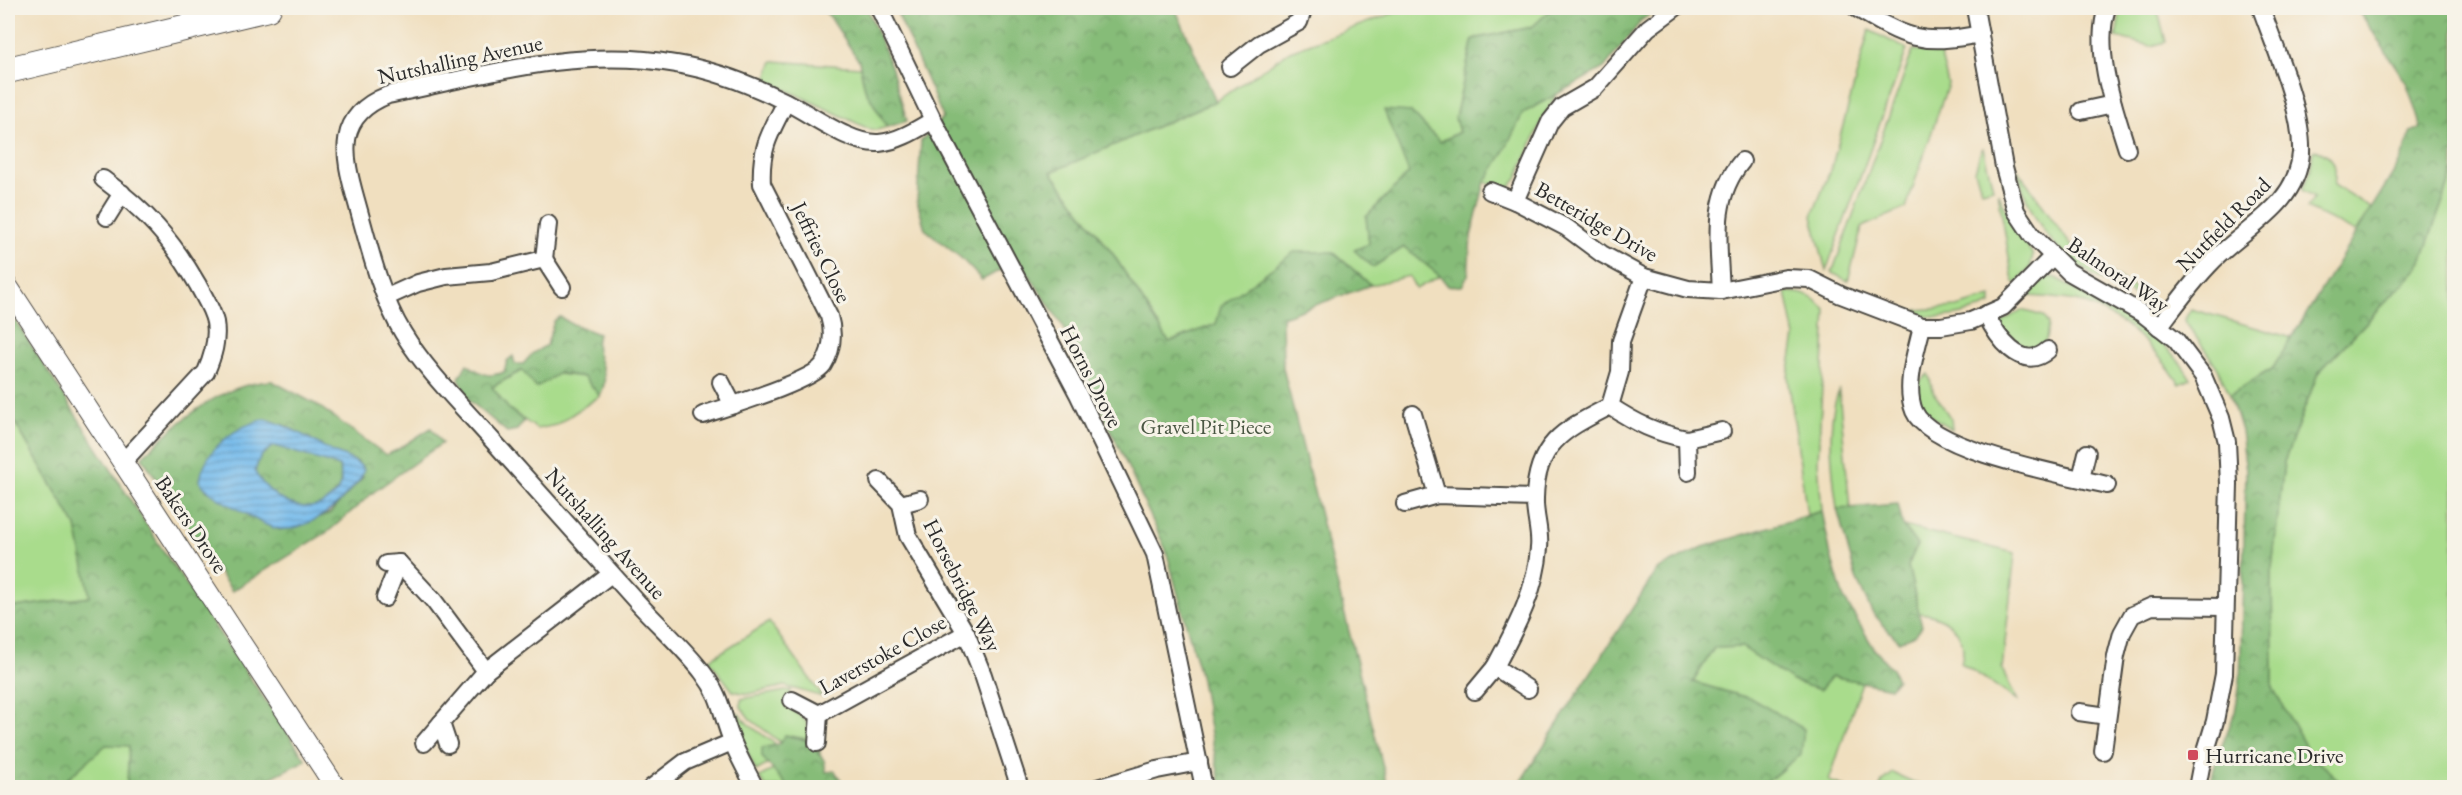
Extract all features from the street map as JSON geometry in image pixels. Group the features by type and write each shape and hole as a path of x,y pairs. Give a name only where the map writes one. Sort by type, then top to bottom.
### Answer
{"main road":[{"path":"8,70 268,8"}],"street":[{"name":"Horns Drove","path":"879,8 933,120 1078,394 1155,554 1204,788"},
{"path":"1230,67 1259,44 1299,22 1302,8"},
{"name":"Betteridge Drive","path":"1515,201 1550,122 1562,106 1595,88 1648,28 1675,8"},
{"path":"1856,8 1914,38 1948,40 1980,34"},
{"name":"Balmoral Way","path":"1975,8 2004,167 2016,211 2032,235 2069,272 2143,314 2191,357 2213,396 2225,434 2229,484 2224,674 2215,721 2200,767 2197,788"},
{"path":"2107,8 2103,42 2113,104 2127,149"},
{"name":"Nutfield Road","path":"2159,327 2207,266 2236,238 2271,212 2283,199 2297,171 2301,147 2297,119 2261,8"},
{"name":"Nutshalling Avenue","path":"755,788 732,742 722,706 702,672 611,574 430,370 402,332 366,236 349,175 346,141 351,125 372,101 388,95 547,63 607,57 640,58 679,64 743,83 786,102 855,138 876,143 906,136 933,120"},
{"name":"Jeffries Close","path":"703,415 800,380 821,367 831,348 833,331 829,316 762,184 761,166 764,145 786,102"},
{"path":"2081,111 2113,104"},
{"path":"1721,291 1718,226 1721,200 1730,176 1742,161"},
{"path":"103,179 158,226 187,265 211,308 215,324 213,356 206,372 122,463"},
{"name":"Betteridge Drive","path":"1490,190 1567,228 1602,254 1644,277 1688,290 1721,291 1785,278 1809,279 1841,295 1922,326 1941,326 1971,321 2003,307 2052,257"},
{"path":"107,217 122,193"},
{"path":"548,224 544,259 562,287"},
{"path":"387,297 418,283 446,276 491,272 544,259"},
{"path":"1475,690 1495,667 1525,610 1535,578 1540,546 1534,498 1540,465 1550,445 1566,429 1610,406 1620,372 1621,341 1644,277"},
{"name":"Bakers Drove","path":"8,287 336,788"},
{"path":"1986,315 1996,334 2007,347 2021,355 2032,359 2042,356 2048,350"},
{"path":"1922,326 1910,384 1915,413 1934,433 1995,458 2107,485"},
{"path":"721,382 733,405"},
{"path":"1610,406 1634,422 1658,433 1687,439 1722,431"},
{"path":"1413,414 1437,495"},
{"path":"1687,439 1688,472"},
{"path":"2081,478 2086,453"},
{"name":"Horsebridge Way","path":"879,481 901,504 908,536 966,633 983,675 1020,788"},
{"path":"1405,504 1437,495 1534,498"},
{"name":"Horsebridge Way","path":"901,504 920,500"},
{"path":"385,598 393,563 434,601 486,671"},
{"path":"424,743 486,671 611,574"},
{"path":"2103,751 2116,656 2122,633 2132,615 2152,606 2224,607"},
{"name":"Laverstoke Close","path":"819,714 966,633"},
{"path":"1495,667 1528,689"},
{"name":"Laverstoke Close","path":"792,700 819,714"},
{"path":"2079,712 2107,716"},
{"name":"Laverstoke Close","path":"817,743 819,714"},
{"path":"441,723 448,744"},
{"path":"651,788 685,762 732,742"},
{"path":"1097,788 1157,770 1199,762"}],"green space":[{"path":"821,8 867,8 892,69 907,121 887,127 865,89 859,61 830,17"},
{"name":"Gravel Pit Piece","path":"895,8 1175,8 1216,101 1051,172 1113,254 1169,342 1216,324 1221,306 1294,252 1333,252 1371,285 1282,317 1283,368 1388,787 1221,787 1200,675 1166,550 1063,326 1019,260 982,280 961,258 925,229 917,201 921,141 943,117"},
{"path":"1407,8 1553,8 1532,27 1473,39 1455,118 1459,132 1440,142 1411,112 1409,173 1366,217 1369,244 1355,250 1373,267 1404,247 1440,276 1416,289 1409,276 1371,285 1333,252 1216,324 1169,342 1113,254 1051,172 1216,101 1290,51"},
{"path":"1553,8 1660,8 1642,20 1604,68 1523,113 1503,154 1485,182 1471,236 1468,275 1462,286 1448,286 1440,276 1404,247 1373,267 1354,250 1369,244 1366,217 1409,173 1384,110 1411,112 1440,142 1459,132 1455,118 1473,39 1532,27"},
{"path":"2121,8 2157,8 2166,42 2151,46 2116,37"},
{"path":"2359,8 2454,8 2454,170 2419,267 2318,373 2284,462 2272,568 2273,688 2310,755 2347,787 2210,787 2216,761 2235,712 2240,683 2246,471 2241,431 2230,395 2273,368 2400,162 2411,132 2421,128 2407,84"},
{"path":"1869,30 1907,49 1826,271 1812,216 1832,166"},
{"path":"1913,50 1940,52 1948,84 1906,208 1862,227 1848,281 1832,273"},
{"path":"773,61 860,67 865,89 887,127 877,130 869,129 766,80"},
{"path":"1557,94 1544,116 1516,180 1510,187 1499,187 1485,182 1503,154 1523,113"},
{"path":"1983,148 1993,188 1982,191 1975,171"},
{"path":"2318,150 2329,156 2334,164 2334,185 2371,208 2356,232 2307,208 2314,197 2302,190 2310,173 2313,151"},
{"path":"2017,169 2070,244 2162,307 2149,305 2129,292 2087,272 2059,249 2047,236 2029,205"},
{"path":"2454,170 2454,787 2347,787 2310,755 2273,688 2272,568 2284,462 2318,373 2419,267"},
{"path":"1998,192 2012,223 2033,255 2030,268 2017,284 2013,281"},
{"path":"2045,278 2057,278 2148,332 2178,360 2191,379 2180,384 2148,345 2108,314 2076,301 2029,296"},
{"path":"1786,292 1808,296 1826,310 1818,462 1822,511 1807,515 1788,376 1795,337"},
{"path":"1991,297 1991,304 1964,314 1946,317 1917,315 1917,310 1957,307"},
{"path":"8,309 162,549 306,760 252,787 127,787 129,746 106,745 58,787 8,787 8,608 90,597 76,526 8,411"},
{"path":"2191,309 2292,338 2273,368 2230,395 2217,367 2186,323 2185,319"},
{"path":"2021,310 2043,316 2048,324 2046,340 2035,351 2021,350 1997,325"},
{"path":"560,317 598,334 596,343 604,378 604,387 600,396 584,377 559,373 536,388 522,370 492,387 508,408 524,421 517,430 507,432 469,400 459,378 467,364 480,372 493,375 504,372 507,361 513,356 515,364 523,364 533,353 547,345 554,321"},
{"path":"523,370 584,377 600,396 556,425 537,429 508,408 492,387"},
{"path":"1928,374 1934,393 1951,419 1952,429 1932,417 1920,401 1916,385"},
{"path":"272,381 317,405 386,455 431,428 442,443 375,491 329,531 232,591 142,457 185,418 201,407 234,389","holes":["282,424 333,452 358,462 363,477 330,513 311,521 280,530 206,490"]},
{"path":"1839,391 1850,508 1837,509 1831,433 1832,418"},
{"path":"8,411 76,526 90,597 8,608"},
{"path":"275,445 339,466 341,481 339,488 329,499 319,505 309,507 288,503 278,497 255,472 261,456"},
{"path":"1898,504 1903,526 1917,545 1908,566 1922,626 1916,634 1899,642 1872,612 1856,578 1837,509"},
{"path":"1822,511 1831,556 1843,597 1875,650 1892,669 1897,680 1890,688 1832,676 1820,690 1793,681 1742,647 1714,648 1693,682 1752,699 1804,729 1801,754 1761,787 1517,787 1657,570 1703,547"},
{"path":"1903,526 2015,553 2002,669 2017,700 1961,663 1962,643 1953,628 1938,617 1919,613 1908,566 1917,545"},
{"path":"769,622 823,697 785,686 748,694 733,691 709,660"},
{"path":"1742,647 1793,681 1820,690 1832,676 1862,682 1829,781 1846,787 1761,787 1764,785 1752,699 1693,682 1714,648"},
{"path":"791,690 787,705 806,721 811,741 820,751 820,755 806,739 786,735 780,742 750,719 741,707 741,699"},
{"path":"738,713 748,724 788,753 756,771 738,731 734,714"},
{"path":"785,735 806,740 824,760 826,772 835,771 845,787 788,787 762,757 762,748 779,744"},
{"path":"105,745 129,745 127,787 58,788"},
{"path":"773,770 788,787 766,787 759,777"},
{"path":"1893,773 1922,787 1880,787 1882,782"}],"water":[{"path":"266,419 275,422 353,460 364,469 361,477 333,507 306,524 279,529 263,523 217,498 200,482 202,470 214,450 233,433","holes":["275,446 339,466 341,479 339,489 323,503 312,507 301,507 279,498 270,491 255,472 261,456"]}],"place":[{"name":"Hurricane Drive","path":"2193,755"}]}
